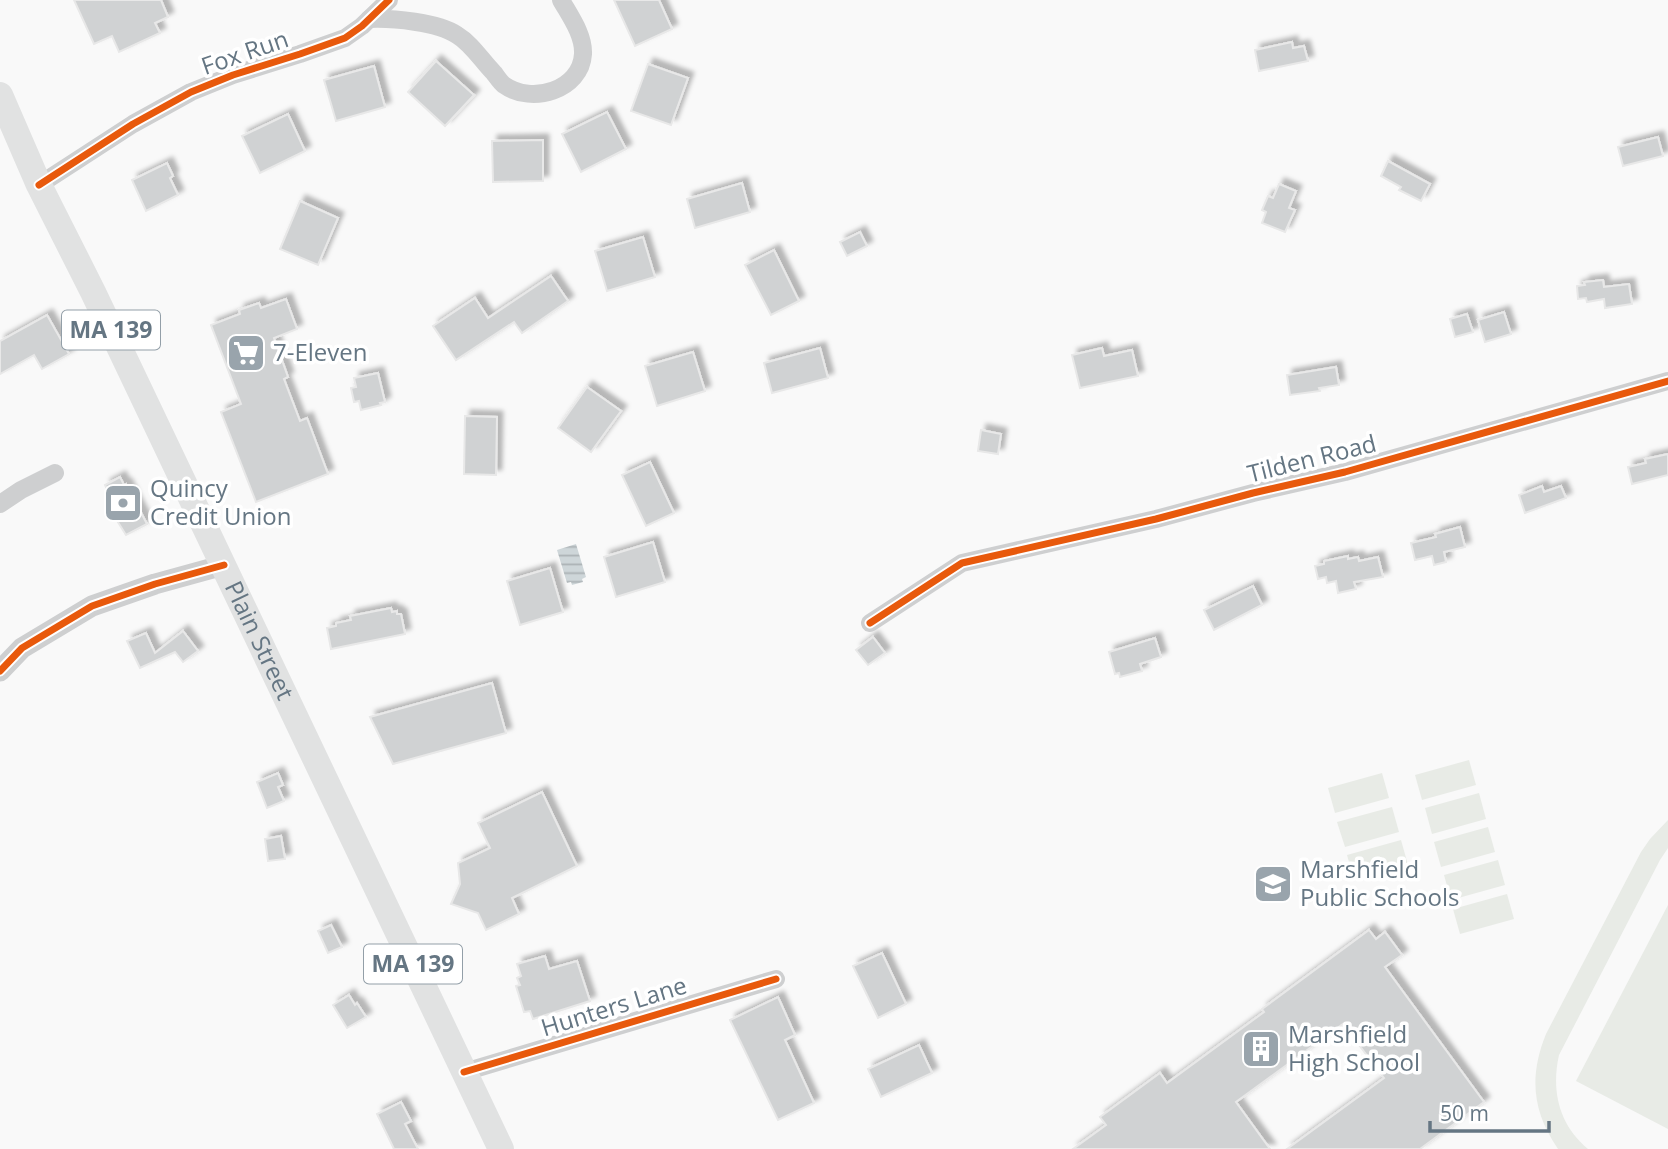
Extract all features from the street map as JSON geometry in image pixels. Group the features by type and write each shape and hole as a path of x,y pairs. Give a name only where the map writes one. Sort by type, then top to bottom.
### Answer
{"main road":[{"name":"Plain Street","path":"0,95 39,185 224,565 501,1149"}],"street":[{"name":"Fox Run","path":"39,185 133,124 191,92 333,43 355,32 388,0"},
{"path":"369,19 432,25 457,34 505,85 521,93 544,92 571,82 577,73 583,52 581,40 561,0"},
{"name":"Tilden Road","path":"870,622 962,563 1345,472 1668,381"},
{"path":"0,505 55,473"},
{"path":"0,671 22,648 92,606 155,584 224,565"},
{"name":"Hunters Lane","path":"464,1072 776,979"}],"shaded area":[{"path":"576,544 586,577 582,579 583,582 572,585 571,582 567,583 557,550"},
{"path":"1469,760 1476,785 1422,800 1415,775"},
{"path":"1382,773 1389,798 1335,813 1328,788"},
{"path":"1479,793 1486,819 1432,834 1425,808"},
{"path":"1392,807 1399,832 1345,847 1337,822"},
{"path":"1668,820 1668,848 1559,1055 1556,1082 1560,1106 1570,1129 1588,1149 1558,1149 1543,1121 1536,1093 1537,1064 1546,1034 1641,852"},
{"path":"1488,827 1495,852 1441,867 1434,842"},
{"path":"1401,840 1408,865 1354,880 1347,855"},
{"path":"1498,860 1505,885 1451,900 1444,875"},
{"path":"1507,894 1514,919 1460,934 1453,909"},
{"path":"1668,905 1668,1129 1576,1081"}],"building":[{"path":"74,0 161,0 168,17 155,23 160,33 119,52 112,36 94,44"},
{"path":"614,0 659,0 672,29 635,46"},
{"path":"1292,42 1293,48 1304,46 1308,61 1259,71 1255,50"},
{"path":"436,61 474,95 445,126 408,92"},
{"path":"648,64 688,78 671,125 631,111"},
{"path":"374,66 385,107 336,121 324,80"},
{"path":"607,112 626,149 581,172 562,134"},
{"path":"288,114 305,151 260,173 242,136"},
{"path":"1658,137 1663,156 1623,166 1618,147"},
{"path":"543,140 543,181 493,182 492,141"},
{"path":"1388,161 1430,184 1421,201 1399,190 1401,187 1381,176"},
{"path":"167,163 178,195 146,211 132,180"},
{"path":"742,183 750,212 695,228 687,199"},
{"path":"1279,184 1296,191 1289,208 1295,210 1285,232 1262,223 1266,212 1262,210 1268,196 1273,198"},
{"path":"300,201 338,218 318,265 280,249"},
{"path":"860,232 867,246 847,256 840,242"},
{"path":"643,237 655,277 607,291 595,251"},
{"path":"774,250 799,301 771,315 745,265"},
{"path":"551,276 568,301 522,333 514,322 456,360 433,326 475,298 488,318"},
{"path":"1603,280 1604,287 1629,284 1632,304 1605,308 1604,299 1587,302 1586,298 1578,299 1577,286 1585,285 1584,282"},
{"path":"286,299 297,329 274,338 288,377 284,379 300,421 307,418 328,474 256,502 221,412 241,404 211,325 259,303 261,308"},
{"path":"1504,312 1511,334 1485,342 1478,320"},
{"path":"1467,314 1473,332 1455,337 1450,319"},
{"path":"47,315 69,354 42,369 34,355 0,374 0,341"},
{"path":"820,348 828,378 772,393 764,363"},
{"path":"1102,348 1104,356 1132,350 1138,376 1080,388 1072,355"},
{"path":"693,352 705,391 657,406 645,366"},
{"path":"1336,367 1339,385 1290,395 1287,375"},
{"path":"378,373 385,402 361,410 359,401 354,402 351,388 356,387 354,378"},
{"path":"587,387 621,411 591,452 558,428"},
{"path":"465,416 497,417 496,475 464,474"},
{"path":"981,430 1001,434 998,454 978,451"},
{"path":"1668,454 1668,475 1632,484 1628,467 1646,463 1645,459"},
{"path":"650,462 674,513 646,526 622,475"},
{"name":"Quincy Credit Union","path":"120,477 147,524 126,535 111,511 114,510 106,496 109,494 105,485"},
{"path":"1542,486 1544,492 1561,486 1566,498 1525,513 1519,495"},
{"path":"1460,527 1465,547 1444,552 1446,562 1434,565 1432,556 1415,560 1411,543"},
{"path":"653,542 665,582 616,597 604,557"},
{"path":"1348,556 1348,559 1358,557 1359,561 1378,557 1383,577 1354,582 1356,589 1338,593 1336,581 1327,583 1326,577 1318,579 1315,566 1324,564 1324,561"},
{"path":"550,568 563,612 520,625 507,581"},
{"path":"1253,586 1262,605 1214,630 1204,610"},
{"path":"391,608 392,612 401,614 405,634 331,649 327,628 351,620 350,616"},
{"path":"183,631 198,651 183,662 175,652 140,668 127,641 146,633 155,653"},
{"path":"873,637 885,653 868,665 856,650"},
{"path":"1155,638 1161,657 1140,664 1142,671 1120,677 1119,673 1115,674 1109,652"},
{"path":"492,683 506,733 393,764 370,717"},
{"path":"278,773 283,785 278,787 284,801 267,808 257,782"},
{"path":"542,792 577,866 512,898 519,914 486,930 478,913 451,904 460,884 458,863 490,848 478,823"},
{"path":"281,836 285,859 268,861 265,839"},
{"path":"331,925 342,947 328,953 318,931"},
{"name":"Marshfield High School","path":"1369,930 1376,939 1385,932 1402,955 1385,967 1484,1102 1420,1149 1287,1149 1384,1078 1343,1024 1236,1102 1270,1149 1073,1149 1106,1125 1100,1117 1160,1073 1167,1083"},
{"path":"882,953 906,1004 878,1018 853,966"},
{"path":"545,956 549,969 577,961 590,1001 533,1019 530,1011 524,1012 516,986 520,985 517,978 521,976 517,964"},
{"path":"349,995 366,1017 347,1028 333,1005"},
{"path":"778,997 795,1035 785,1040 814,1103 778,1120 730,1020"},
{"path":"919,1045 932,1073 881,1097 868,1069"},
{"path":"401,1102 411,1121 405,1124 418,1149 394,1149 377,1114"}],"cycle path":[{"path":"39,185 133,124 191,92 233,75 345,38 389,0"},
{"path":"870,623 962,563 1345,472 1668,381"},
{"path":"0,671 22,648 92,606 155,584 224,565"},
{"path":"464,1072 776,979"}],"place":[{"name":"7-Eleven","path":"246,353"},
{"name":"Quincy Credit Union","path":"123,503"},
{"name":"Marshfield Public Schools","path":"1273,884"},
{"name":"Marshfield High School","path":"1261,1049"}]}
